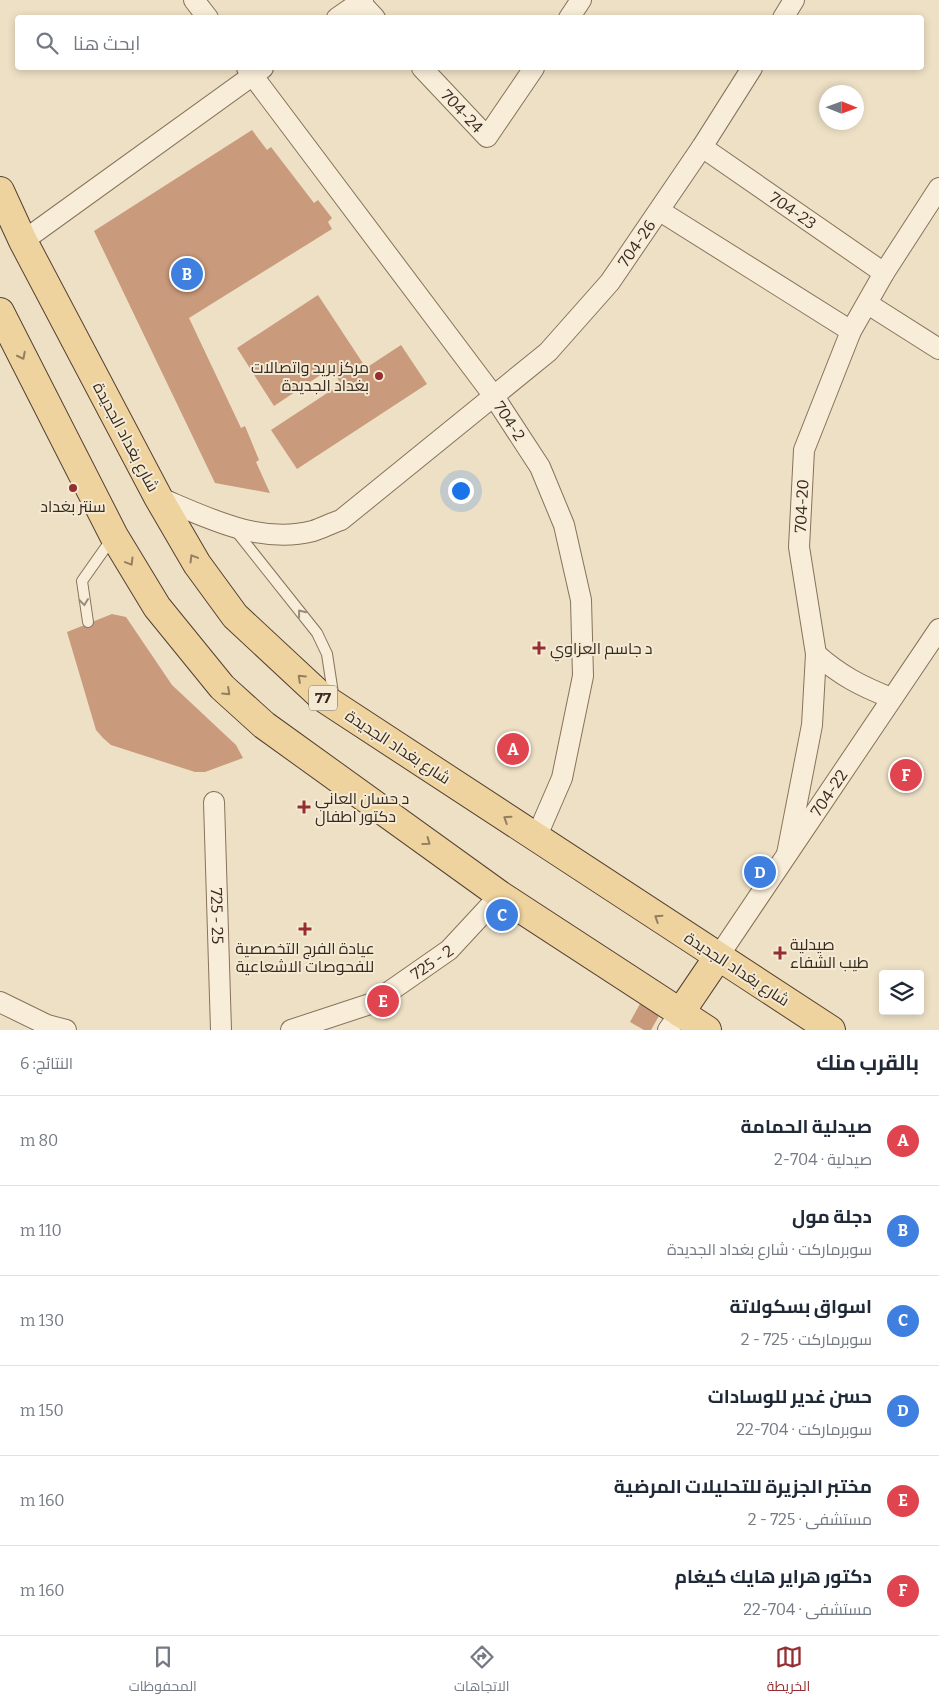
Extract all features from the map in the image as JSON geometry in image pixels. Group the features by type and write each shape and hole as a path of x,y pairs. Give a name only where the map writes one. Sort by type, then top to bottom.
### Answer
{"main road":[{"name":"شارع بغداد الجديدة","path":"0,191 23,242 158,497 196,564 235,616 322,697 831,1030"},
{"path":"0,312 114,536 157,607 222,687 264,725 674,1021 707,1030"},
{"path":"674,1021 718,957"}],"street":[{"path":"194,0 206,15"},
{"path":"571,15 581,0"},
{"path":"785,15 794,0"},
{"path":"341,15 362,1 373,15"},
{"path":"23,242 254,70"},
{"name":"704-2","path":"254,70 493,396 540,467 564,525 581,600 583,676 562,778 536,838"},
{"name":"704-24","path":"424,70 487,137 533,70"},
{"name":"704-26","path":"158,497 232,528 283,535 312,531 342,520 548,352 610,282 660,211 751,70"},
{"name":"704-23","path":"702,147 884,273"},
{"name":"704-20","path":"787,854 812,725 816,654 799,547 804,450 851,331 884,273 939,188"},
{"path":"660,211 851,331"},
{"path":"868,304 939,349"},
{"name":"704-22","path":"718,957 939,629"},
{"path":"816,654 837,672 859,686 891,698"},
{"name":"725 - 25","path":"214,802 221,1030"},
{"name":"725 - 2","path":"291,1030 373,1002 449,950 500,894"},
{"path":"0,1002 47,1025 66,1030"}],"lane":[{"path":"232,528 242,537 317,633 330,666 335,706"},
{"path":"88,622 82,582 114,536"}],"building":[{"path":"252,130 267,150 271,147 314,203 318,200 332,218 328,222 332,229 189,318 241,428 245,426 259,460 256,462 270,493 215,483 94,231"},
{"name":"مركز بريد واتصالات بغداد الجديدة","path":"318,295 366,368 401,345 427,384 297,469 271,430 341,384 331,368 274,406 237,348"},
{"path":"112,614 126,617 172,685 236,745 243,758 205,772 195,772 111,745 103,738 96,730 67,632"},
{"path":"641,1002 660,1014 651,1030 644,1030 630,1022"}],"place":[{"name":"دجلة مول","path":"187,274"},
{"name":"مركز بريد واتصالات بغداد الجديدة","path":"379,376"},
{"name":"سنتر بغداد","path":"73,488"},
{"name":"د جاسم العزاوي","path":"539,648"},
{"name":"صيدلية الحمامة","path":"513,749"},
{"name":"دكتور هراير هايك كيغام","path":"906,775"},
{"name":"د حسان العاني دكتور اطفال","path":"304,807"},
{"name":"حسن غدير للوسادات","path":"760,872"},
{"name":"اسواق بسكولاتة","path":"502,915"},
{"name":"عيادة الفرج التخصصية للفحوصات الاشعاعية","path":"305,929"},
{"name":"صيدلية طيب الشفاء","path":"780,953"},
{"name":"مختبر الجزيرة للتحليلات المرضية","path":"383,1001"}]}
